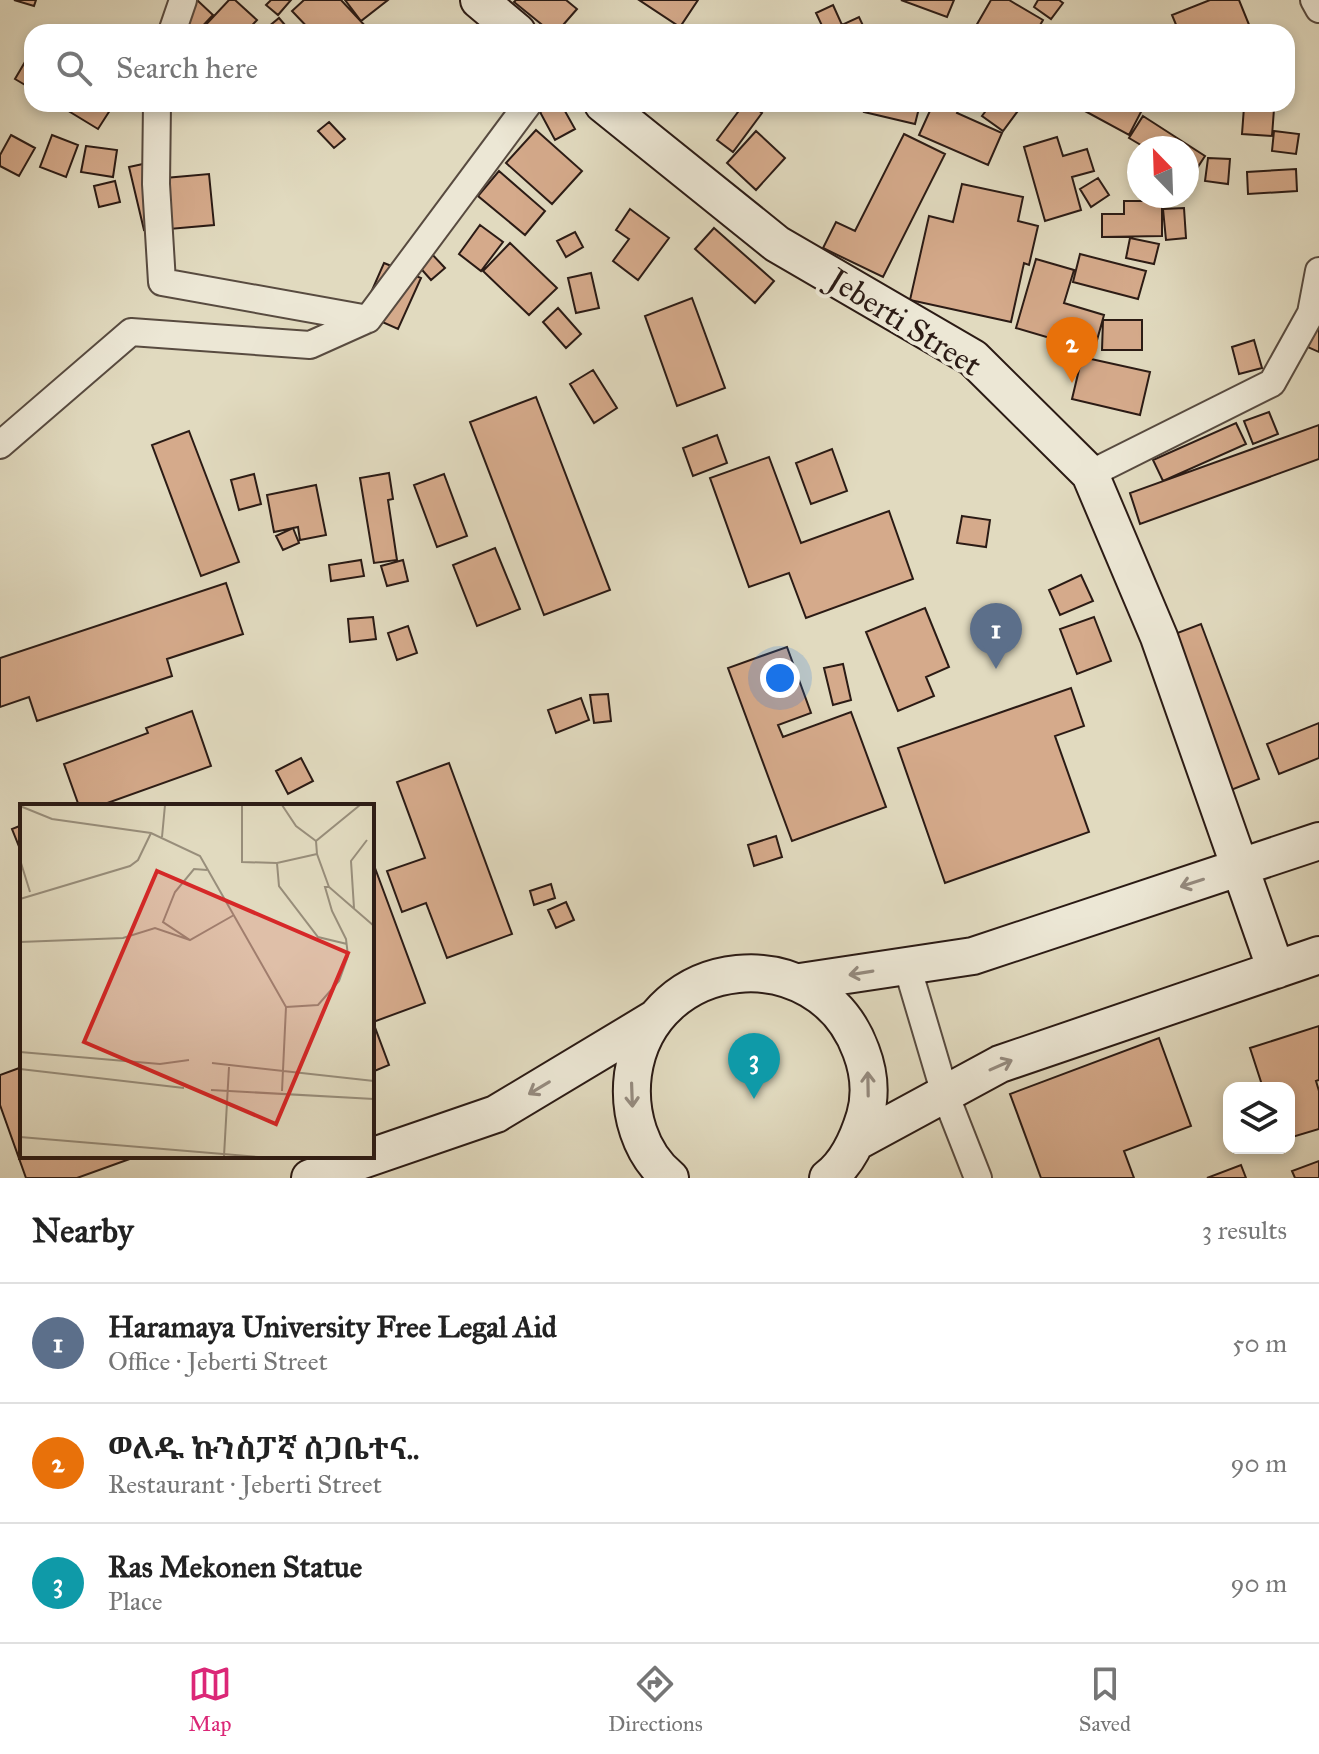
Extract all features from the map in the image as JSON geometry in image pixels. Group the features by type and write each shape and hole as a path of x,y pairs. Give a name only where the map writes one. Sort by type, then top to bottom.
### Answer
{"main road":[{"path":"479,0 508,24"},
{"name":"Jeberti Street","path":"613,112 777,244 973,358 1090,474 1159,637 1276,970"},
{"path":"800,982 973,956 1319,841"},
{"path":"858,1141 1000,1064 1319,955"},
{"path":"374,1156 496,1114 654,1019 685,991 723,974 764,972 800,982 831,1003 855,1033 867,1068 868,1105 858,1141 836,1172 828,1178"},
{"path":"654,1019 636,1056 630,1096 639,1137 661,1171 670,1178"},
{"path":"310,1178 368,1158"}],"street":[{"path":"175,24 183,0"},
{"path":"1314,0 1319,9"},
{"path":"157,112 156,184 162,282 368,319"},
{"path":"0,445 131,332 310,345 368,319 522,112"},
{"path":"1090,474 1272,383 1311,313 1319,271"},
{"path":"907,966 945,1094 978,1178"}],"building":[{"path":"14,0 36,0 34,6"},
{"path":"183,0 197,0 213,15 205,24 184,24"},
{"path":"229,0 235,0 257,20 253,24 206,24"},
{"path":"271,0 291,0 278,15 266,5"},
{"path":"304,0 341,0 363,24 304,24 292,11"},
{"path":"345,0 388,0 361,21"},
{"path":"566,0 577,9 564,24 541,24 514,2"},
{"path":"639,0 698,0 682,24 675,24"},
{"path":"901,0 954,0 947,17"},
{"path":"991,0 1009,0 1043,20 1041,24 977,24"},
{"path":"1038,0 1059,0 1063,3 1051,19 1034,7"},
{"path":"1210,0 1239,0 1249,24 1176,24 1172,15"},
{"path":"833,5 842,24 821,24 816,13"},
{"path":"859,17 862,24 844,24"},
{"path":"24,64 24,84 15,79"},
{"path":"70,112 109,112 98,129"},
{"path":"540,112 565,112 575,129 555,140"},
{"path":"738,112 762,113 733,152 717,140"},
{"path":"864,112 918,112 915,124"},
{"path":"929,112 957,112 1002,133 988,165 919,135"},
{"path":"985,112 1017,112 1003,131 982,116"},
{"path":"1087,112 1141,112 1129,135"},
{"path":"1244,112 1274,112 1272,136 1242,134"},
{"path":"1143,116 1174,136 1130,136"},
{"path":"329,122 345,139 334,148 318,131"},
{"path":"536,130 582,171 552,204 506,163"},
{"path":"756,131 785,158 756,190 727,163"},
{"path":"1274,131 1299,134 1296,154 1272,151"},
{"path":"904,134 945,154 883,277 823,248 836,222 855,231"},
{"path":"11,135 35,148 19,176 0,166 0,155"},
{"path":"52,135 78,145 66,177 40,167"},
{"path":"1057,137 1063,156 1087,149 1094,171 1072,177 1081,210 1045,221 1024,147"},
{"path":"86,146 117,150 113,177 81,172"},
{"path":"1208,158 1230,159 1228,184 1205,181"},
{"path":"143,164 158,227 144,230 129,167"},
{"path":"1296,169 1297,191 1248,194 1247,172"},
{"path":"499,171 545,211 525,235 478,196"},
{"path":"209,174 214,225 158,230 154,179"},
{"path":"1098,178 1109,195 1091,207 1080,189"},
{"path":"115,181 120,202 99,207 94,186"},
{"path":"962,184 1023,197 1018,221 1038,226 1029,265 1024,263 1011,322 910,300 929,216 953,222"},
{"path":"1124,201 1127,201 1127,208 1162,208 1162,236 1102,237 1102,214 1124,214"},
{"path":"1184,208 1186,238 1166,240 1163,209"},
{"path":"630,209 669,238 638,280 613,261 629,239 616,230"},
{"path":"480,225 503,242 481,271 459,254"},
{"path":"714,228 774,281 755,303 695,249"},
{"path":"575,232 583,247 566,257 557,241"},
{"path":"1130,238 1159,244 1154,264 1126,258"},
{"path":"510,243 557,288 529,315 483,271"},
{"path":"429,251 445,268 431,280 416,263"},
{"path":"1080,254 1146,271 1138,299 1073,282"},
{"path":"1036,259 1074,270 1064,303 1104,315 1094,351 1016,328"},
{"path":"384,263 421,278 398,329 362,313"},
{"path":"591,273 599,308 576,313 568,278"},
{"path":"1319,280 1319,352 1294,341"},
{"path":"692,298 725,388 677,406 645,316"},
{"path":"558,308 581,334 566,348 543,322"},
{"path":"1103,320 1142,320 1142,350 1102,350"},
{"path":"1254,340 1262,368 1239,374 1232,347"},
{"path":"1082,357 1150,372 1140,415 1072,399"},
{"path":"593,370 617,408 594,423 570,384"},
{"path":"536,397 610,590 544,615 470,422"},
{"path":"1269,412 1278,434 1253,444 1244,421"},
{"path":"1236,423 1246,444 1163,481 1153,460"},
{"path":"1319,425 1319,459 1140,524 1130,493"},
{"path":"189,431 239,562 201,576 152,445"},
{"path":"717,435 727,463 693,476 683,448"},
{"path":"832,449 847,491 811,504 796,463"},
{"path":"769,457 801,543 889,511 913,579 806,618 789,573 749,587 710,478"},
{"path":"389,473 393,499 388,500 397,560 374,563 360,478"},
{"path":"254,474 261,504 239,510 231,480"},
{"path":"444,474 467,536 437,547 414,485"},
{"path":"316,485 326,535 300,540 298,527 274,532 267,495"},
{"path":"962,516 990,520 986,547 957,543"},
{"path":"293,528 299,543 283,550 276,536"},
{"path":"495,548 520,609 477,626 453,565"},
{"path":"361,560 364,576 331,581 329,565"},
{"path":"403,560 408,581 387,586 381,566"},
{"path":"1081,575 1093,601 1060,615 1049,590"},
{"path":"226,583 243,634 167,659 172,676 37,721 29,697 0,707 0,658"},
{"path":"925,608 949,667 926,677 934,696 898,711 866,632"},
{"path":"373,617 376,639 350,642 348,619"},
{"path":"1094,617 1111,661 1077,674 1060,629"},
{"path":"1201,624 1259,779 1231,790 1172,635"},
{"path":"408,626 417,653 397,660 388,633"},
{"path":"787,647 811,713 778,725 783,737 851,712 886,807 792,841 728,668"},
{"path":"843,664 851,700 833,705 824,668"},
{"path":"1071,688 1084,726 1055,736 1089,832 945,883 898,748"},
{"path":"608,694 611,721 594,723 590,695"},
{"path":"581,698 589,720 556,733 548,710"},
{"path":"192,711 211,766 105,804 78,804 64,764 148,733 146,728"},
{"path":"1319,723 1319,758 1279,774 1267,744"},
{"path":"301,758 313,781 288,794 276,771"},
{"path":"449,763 512,934 447,958 426,903 402,912 387,871 425,858 397,782"},
{"path":"20,826 20,849 12,829"},
{"path":"776,836 782,857 754,866 748,845"},
{"path":"374,869 425,1003 374,1022"},
{"path":"551,884 555,898 534,905 530,891"},
{"path":"566,902 574,920 556,928 548,910"},
{"path":"374,1025 389,1065 374,1071"},
{"path":"1319,1026 1319,1080 1316,1081 1319,1129 1295,1136 1295,1082 1261,1082 1250,1048"},
{"path":"1159,1038 1191,1126 1124,1151 1134,1178 1041,1178 1010,1094"},
{"path":"20,1068 20,1158 132,1158 77,1178 26,1178 0,1105 0,1075"},
{"path":"1319,1161 1319,1178 1295,1178 1292,1171"},
{"path":"1241,1165 1246,1178 1207,1178"}],"place":[{"name":"ወለዱ ኩንስፓኛ ሰጋቤተና..","path":"1072,383"},
{"name":"Haramaya University Free Legal Aid","path":"996,669"},
{"name":"Ras Mekonen Statue","path":"754,1099"}]}
